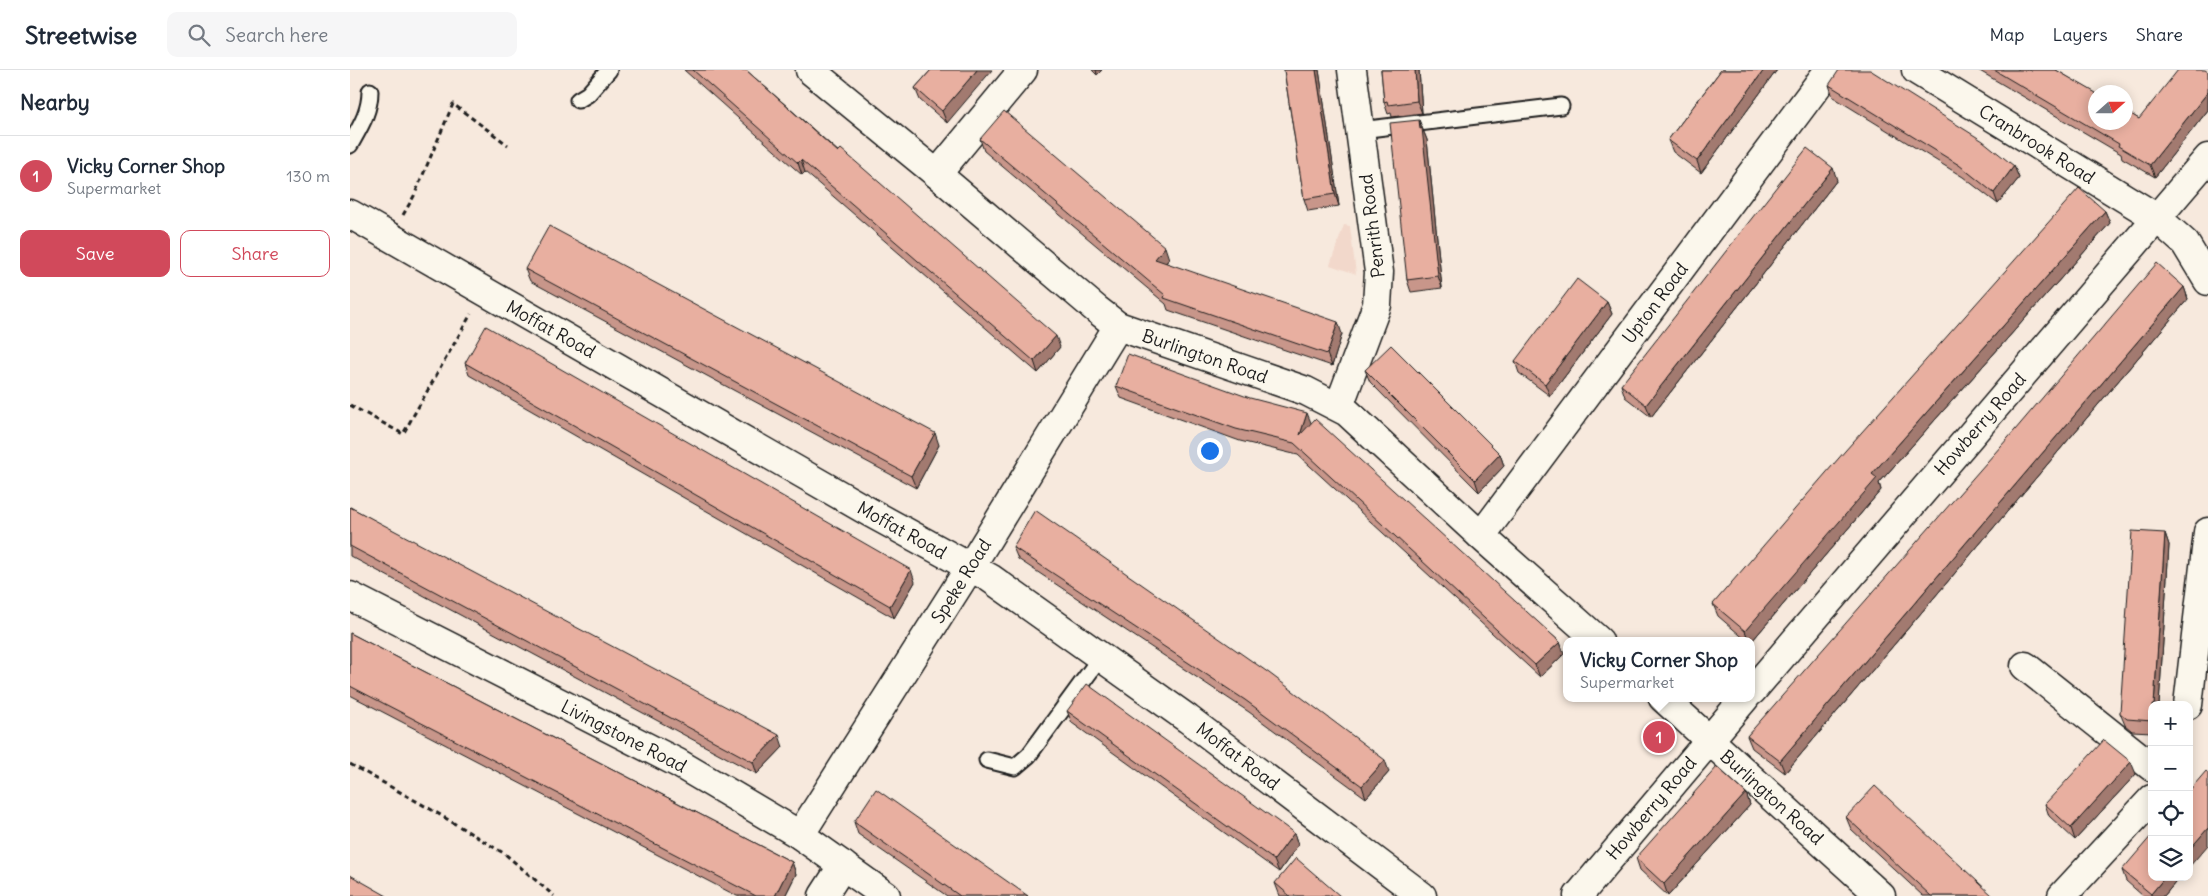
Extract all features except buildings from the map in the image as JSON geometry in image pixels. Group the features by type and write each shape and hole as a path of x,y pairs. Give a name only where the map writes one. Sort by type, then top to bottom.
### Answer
{"street":[{"path":"937,174 1023,70"},
{"name":"Penrith Road","path":"1339,406 1373,318 1379,289 1379,272 1352,70"},
{"name":"Upton Road","path":"1481,536 1829,70"},
{"name":"Cranbrook Road","path":"1916,70 2157,218 2185,244 2208,281"},
{"name":"Burlington Road","path":"813,71 1118,326 1306,391 1339,406 1594,637"},
{"name":"Howberry Road","path":"1755,687 2208,158"},
{"name":"Moffat Road","path":"350,214 871,513 996,582 1195,724 1422,896"},
{"name":"Speke Road","path":"800,835 1118,326"},
{"path":"2188,701 2208,532"},
{"name":"Livingstone Road","path":"350,596 678,763 800,835 886,896"},
{"path":"2025,666 2148,764"},
{"name":"Burlington Road","path":"1667,702 1881,896"},
{"name":"Howberry Road","path":"1578,896 1742,702"},
{"path":"2062,896 2148,803"},
{"path":"823,896 843,865"}],"lane":[{"path":"578,100 588,94 610,70"},
{"path":"350,145 366,116 370,102 370,90"},
{"path":"1360,130 1560,106"},
{"path":"987,760 1015,767 1029,755 1100,658"}],"path":[{"path":"391,238 414,196 453,104 508,145"},
{"path":"350,405 402,434 484,292"},
{"path":"350,764 432,810 504,854 554,896"}],"shaded area":[{"path":"1344,225 1350,226 1356,274 1330,265"}],"place":[{"name":"Vicky Corner Shop","path":"1659,737"}]}
